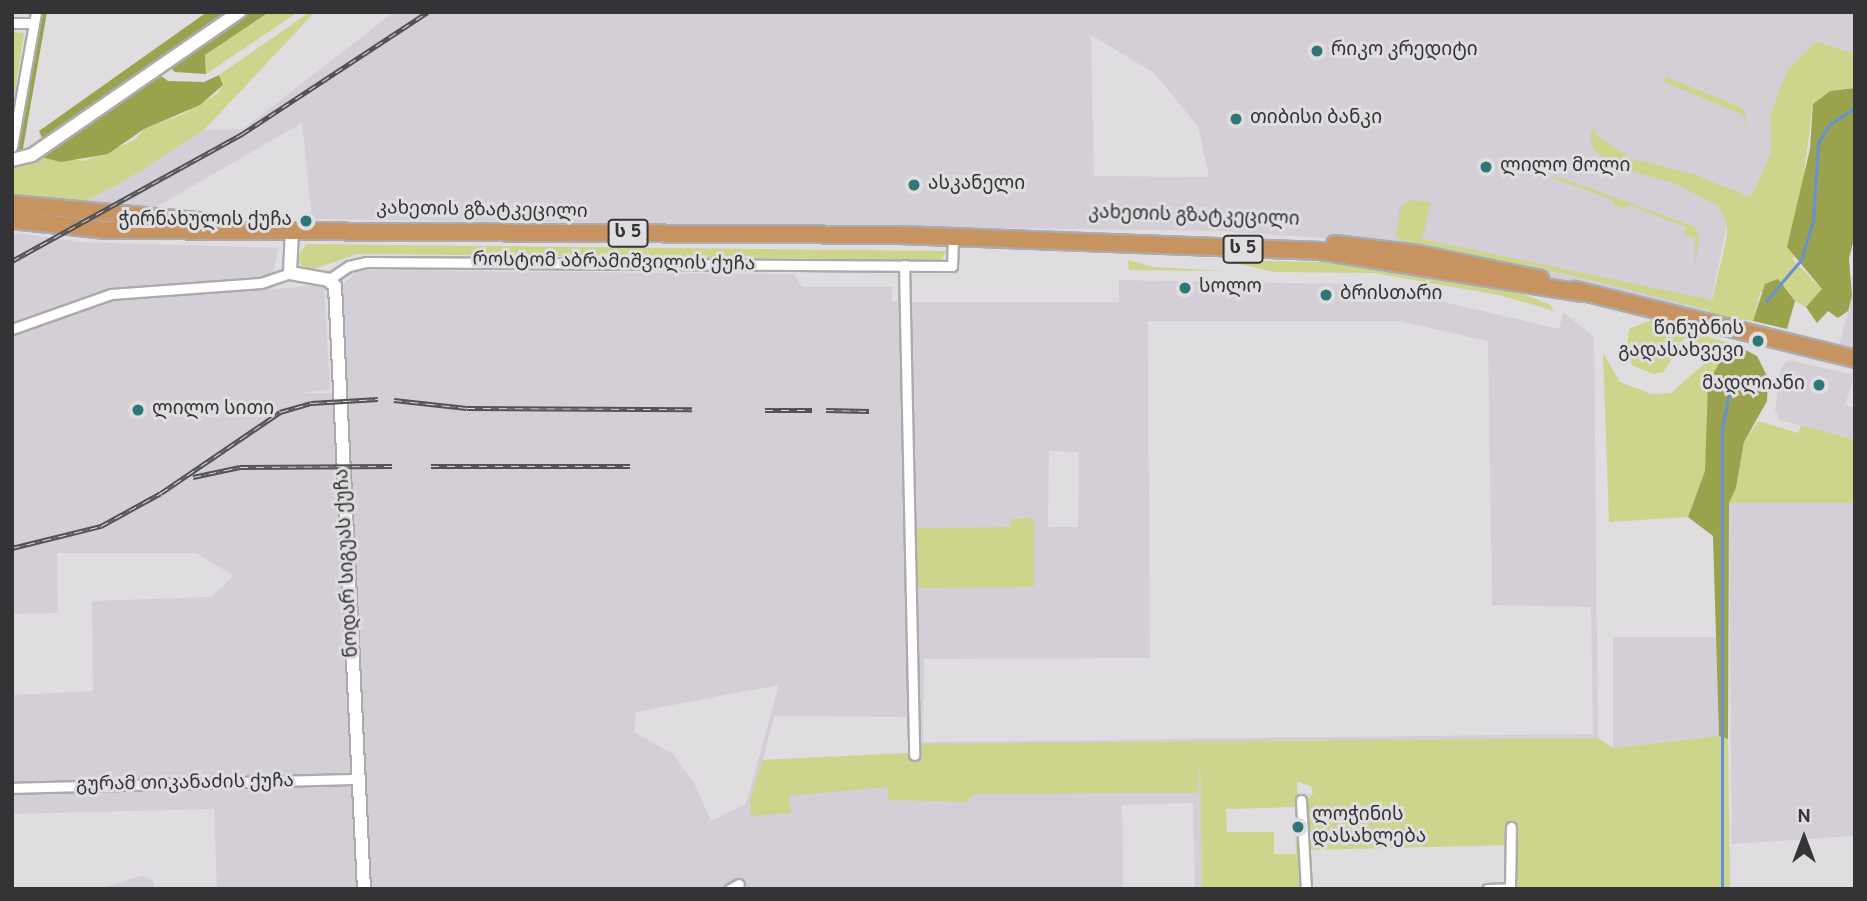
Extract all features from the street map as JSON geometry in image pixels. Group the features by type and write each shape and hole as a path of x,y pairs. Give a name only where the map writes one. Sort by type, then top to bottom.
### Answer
{"highway":[{"name":"კახეთის გზატკეცილი","path":"12,204 102,209 251,229"},
{"name":"კახეთის გზატკეცილი","path":"12,220 106,230 251,229 959,237 1093,234 1368,246 1503,270 1583,293 1855,359"}],"street":[{"path":"12,148 36,12"},
{"path":"12,160 32,155 239,12"},
{"path":"12,23 34,23"},
{"path":"290,273 292,230"},
{"name":"როსტომ აბრამიშვილის ქუჩა","path":"328,280 349,266 367,262 952,266 959,237"},
{"path":"904,265 914,755"},
{"path":"12,329 111,294 261,283 290,273 328,280"},
{"name":"ნოდარ სიგუას ქუჩა","path":"328,280 335,286 364,889"},
{"name":"გურამ თიკანაძის ქუჩა","path":"12,788 358,779"},
{"path":"1301,800 1306,889"},
{"path":"1487,889 1510,888 1511,827"}],"shaded area":[{"path":"394,12 1855,12 1855,54 1816,41 1789,68 1770,117 1771,152 1751,197 1702,178 1696,193 1718,206 1727,224 1708,315 1469,259 1351,240 1220,231 312,219 302,123 151,210 85,201 204,130 243,129","holes":["1091,35 1154,73 1198,126 1209,177 1094,176"]},
{"path":"17,233 81,242 279,248 272,276 110,288 12,322 12,236"},
{"path":"357,270 793,274 803,287 892,287 892,301 1119,302 1119,280 1346,284 1384,288 1559,329 1563,312 1594,337 1598,738 1200,742 1202,889 1195,889 1193,803 1122,805 1123,889 217,889 214,809 12,814 12,695 93,691 92,601 211,597 234,576 196,553 57,553 58,613 12,614 12,336 112,301 324,285 330,390 301,393 348,393 343,285","holes":["1148,321 1399,321 1488,341 1492,605 1591,607 1593,734 923,742 924,659 1150,658","1049,451 1079,452 1078,527 1048,527","779,685 746,804 711,821 694,783 673,754 634,732 636,712","774,716 911,717 912,744 908,753 763,760"]},
{"path":"1852,276 1855,277 1855,350 1839,346 1852,296"},
{"path":"1789,360 1855,375 1845,405 1855,408 1855,440 1780,420 1775,410 1781,367"},
{"path":"1729,503 1855,503 1855,836 1732,844 1732,889"},
{"path":"1613,637 1716,637 1719,736 1613,748"},
{"path":"142,876 153,880 155,889 97,889"}],"green space":[{"path":"39,12 47,12 22,154 14,153 15,144"},
{"path":"207,12 232,12 44,142 39,131"},
{"path":"248,12 269,12 205,55 206,74 175,72 169,66"},
{"path":"269,12 298,12 206,74 205,55"},
{"path":"310,12 315,12 204,130 121,183 85,201 12,197 12,165 37,156 84,161 135,140 144,129 183,114 217,94 223,85 219,75"},
{"path":"12,32 24,33 15,93 12,92"},
{"path":"1816,41 1855,54 1855,88 1830,91 1813,104 1793,260 1822,289 1806,307 1795,301 1778,279 1760,293 1753,321 1708,315 1709,310 1566,274 1404,243 1396,236 1400,207 1410,200 1431,202 1422,239 1712,300 1727,237 1727,224 1718,206 1674,183 1617,167 1593,150 1590,134 1597,126 1595,134 1630,158 1693,174 1751,197 1771,152 1770,117 1779,90 1789,68"},
{"path":"157,73 168,81 204,82 219,75 223,85 200,105 144,129 108,154 61,162 37,156"},
{"path":"1667,77 1740,107 1744,110 1748,131 1743,115 1664,82"},
{"path":"1855,88 1855,235 1849,258 1852,296 1848,311 1838,318 1828,311 1817,323 1806,307 1822,289 1787,247 1810,149 1813,104 1830,91"},
{"path":"1547,176 1561,178 1695,227 1699,238 1695,265 1695,238 1684,235 1686,227 1628,205 1626,209 1614,205 1613,200"},
{"path":"307,244 947,251 941,260 357,254 308,271 299,263 300,252"},
{"path":"1128,260 1153,267 1227,271 1129,270"},
{"path":"1223,260 1321,262 1387,270 1515,291 1551,305 1554,311 1499,295 1373,273 1273,272"},
{"path":"1778,279 1795,301 1787,329 1753,321 1765,284"},
{"path":"1651,320 1736,345 1727,348 1707,437 1705,471 1688,517 1609,522 1603,353 1620,382 1651,394 1671,393 1704,364 1700,343 1684,338 1664,372 1654,374 1633,366 1626,353 1629,329"},
{"path":"1736,345 1757,356 1768,378 1767,401 1744,442 1736,488 1729,503 1728,739 1719,736 1713,536 1688,517 1705,471 1708,384 1727,348"},
{"path":"1758,421 1798,433 1801,425 1855,440 1855,503 1729,503 1736,488 1744,442"},
{"path":"1034,518 1034,587 914,588 914,528 1010,527 1011,519"},
{"path":"1719,736 1728,739 1730,889 1512,889 1515,845 1309,850 1307,800 1313,793 1311,786 1297,782 1302,889 1202,889 1200,758 1198,793 974,794 966,802 888,800 887,787 789,796 791,813 751,816 750,800 762,760 908,753 912,744 1598,738 1613,748","holes":["1295,807 1296,854 1274,854 1274,832 1227,832 1226,809"]}],"waterway":[{"path":"1766,301 1801,260 1813,221 1818,143 1830,124 1855,108"},
{"path":"1722,889 1722,429 1732,378"}],"railway":[{"path":"12,261 242,134 428,12"},
{"path":"12,548 101,526 161,493 280,412 311,403 378,399"},
{"path":"394,400 467,408 692,409"},
{"path":"765,410 812,410"},
{"path":"826,410 869,411"},
{"path":"193,477 240,467 392,466"},
{"path":"431,466 630,466"}],"place":[{"name":"რიკო კრედიტი","path":"1317,51"},
{"name":"თიბისი ბანკი","path":"1236,119"},
{"name":"ლილო მოლი","path":"1486,167"},
{"name":"ასკანელი","path":"914,185"},
{"name":"ჭირნახულის ქუჩა","path":"306,221"},
{"name":"სოლო","path":"1185,288"},
{"name":"ბრისთარი","path":"1326,295"},
{"name":"წინუბნის გადასახვევი","path":"1758,341"},
{"name":"მადლიანი","path":"1819,385"},
{"name":"ლილო სითი","path":"138,410"},
{"name":"ლოჭინის დასახლება","path":"1298,827"}]}
